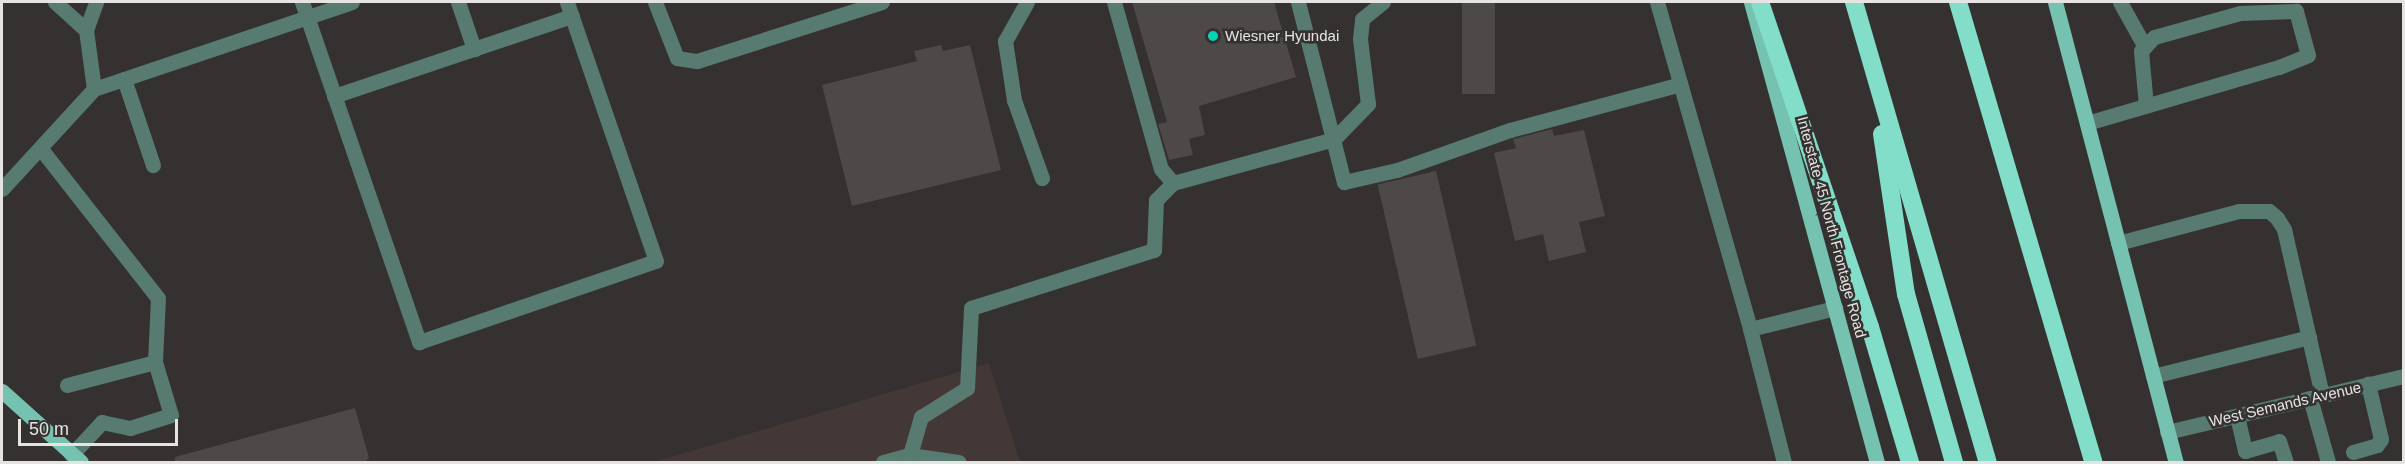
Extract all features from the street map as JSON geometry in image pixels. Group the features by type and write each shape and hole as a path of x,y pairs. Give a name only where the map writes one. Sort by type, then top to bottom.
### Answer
{"highway":[{"path":"1760,2 1870,327 1910,462"},
{"path":"1854,2 1988,462"},
{"path":"1958,2 2093,462"},
{"path":"1871,64 1906,294 1954,462"}],"main road":[{"name":"Interstate 45 North Frontage Road","path":"1752,2 1877,462"},
{"path":"2055,2 2176,462"},
{"path":"2,391 76,459"}],"street":[{"path":"55,2 86,30"},
{"path":"94,89 86,30 96,2"},
{"path":"302,2 334,96 419,342 657,261 570,9 474,49 334,96"},
{"path":"2,189 94,89 352,2"},
{"path":"458,2 474,49"},
{"path":"655,2 677,58 697,61 882,2"},
{"path":"1027,2 1005,41 1014,100 1042,178"},
{"path":"1114,2 1161,169 1173,183"},
{"path":"1298,2 1344,182 1397,170 1510,130 1680,84"},
{"path":"910,455 921,417 967,388 970,308 1154,250 1156,200 1173,183 1334,139 1368,104 1360,39 1362,19 1383,2"},
{"path":"1657,2 1750,329 1784,462"},
{"path":"2120,2 2145,47"},
{"path":"2087,123 2279,68 2308,55 2296,6 2240,13 2154,37 2145,47 2141,72 2146,106"},
{"path":"124,79 153,165"},
{"path":"41,149 158,298 156,362 171,415 130,428 102,422 76,459"},
{"path":"2118,243 2239,211 2269,211 2284,229 2309,337 2316,397 2328,462"},
{"path":"1750,329 1835,308"},
{"path":"2153,375 2309,337"},
{"path":"67,385 156,362"},
{"name":"West Semands Avenue","path":"2167,432 2403,376"},
{"path":"2353,452 2377,445 2381,439 2368,384"},
{"path":"2237,416 2245,451 2279,441 2286,462"},
{"path":"883,462 910,455 959,462"}],"shaded area":[{"path":"989,363 1020,462 654,462"}],"building":[{"name":"Wiesner Hyundai","path":"1132,2 1274,2 1296,77 1199,106 1205,135 1189,139 1193,155 1169,160 1158,124 1167,122"},
{"path":"1462,2 1495,2 1495,94 1462,94"},
{"path":"941,45 943,51 970,45 1001,170 852,206 822,85 917,61 914,51"},
{"path":"1552,129 1554,136 1584,130 1605,216 1579,222 1586,252 1549,261 1543,234 1515,241 1494,153 1516,148 1513,139"},
{"path":"1436,171 1476,345 1418,359 1378,184"},
{"path":"355,408 369,458 365,462 175,462 175,457"}],"place":[{"name":"Wiesner Hyundai","path":"1213,36"}]}
